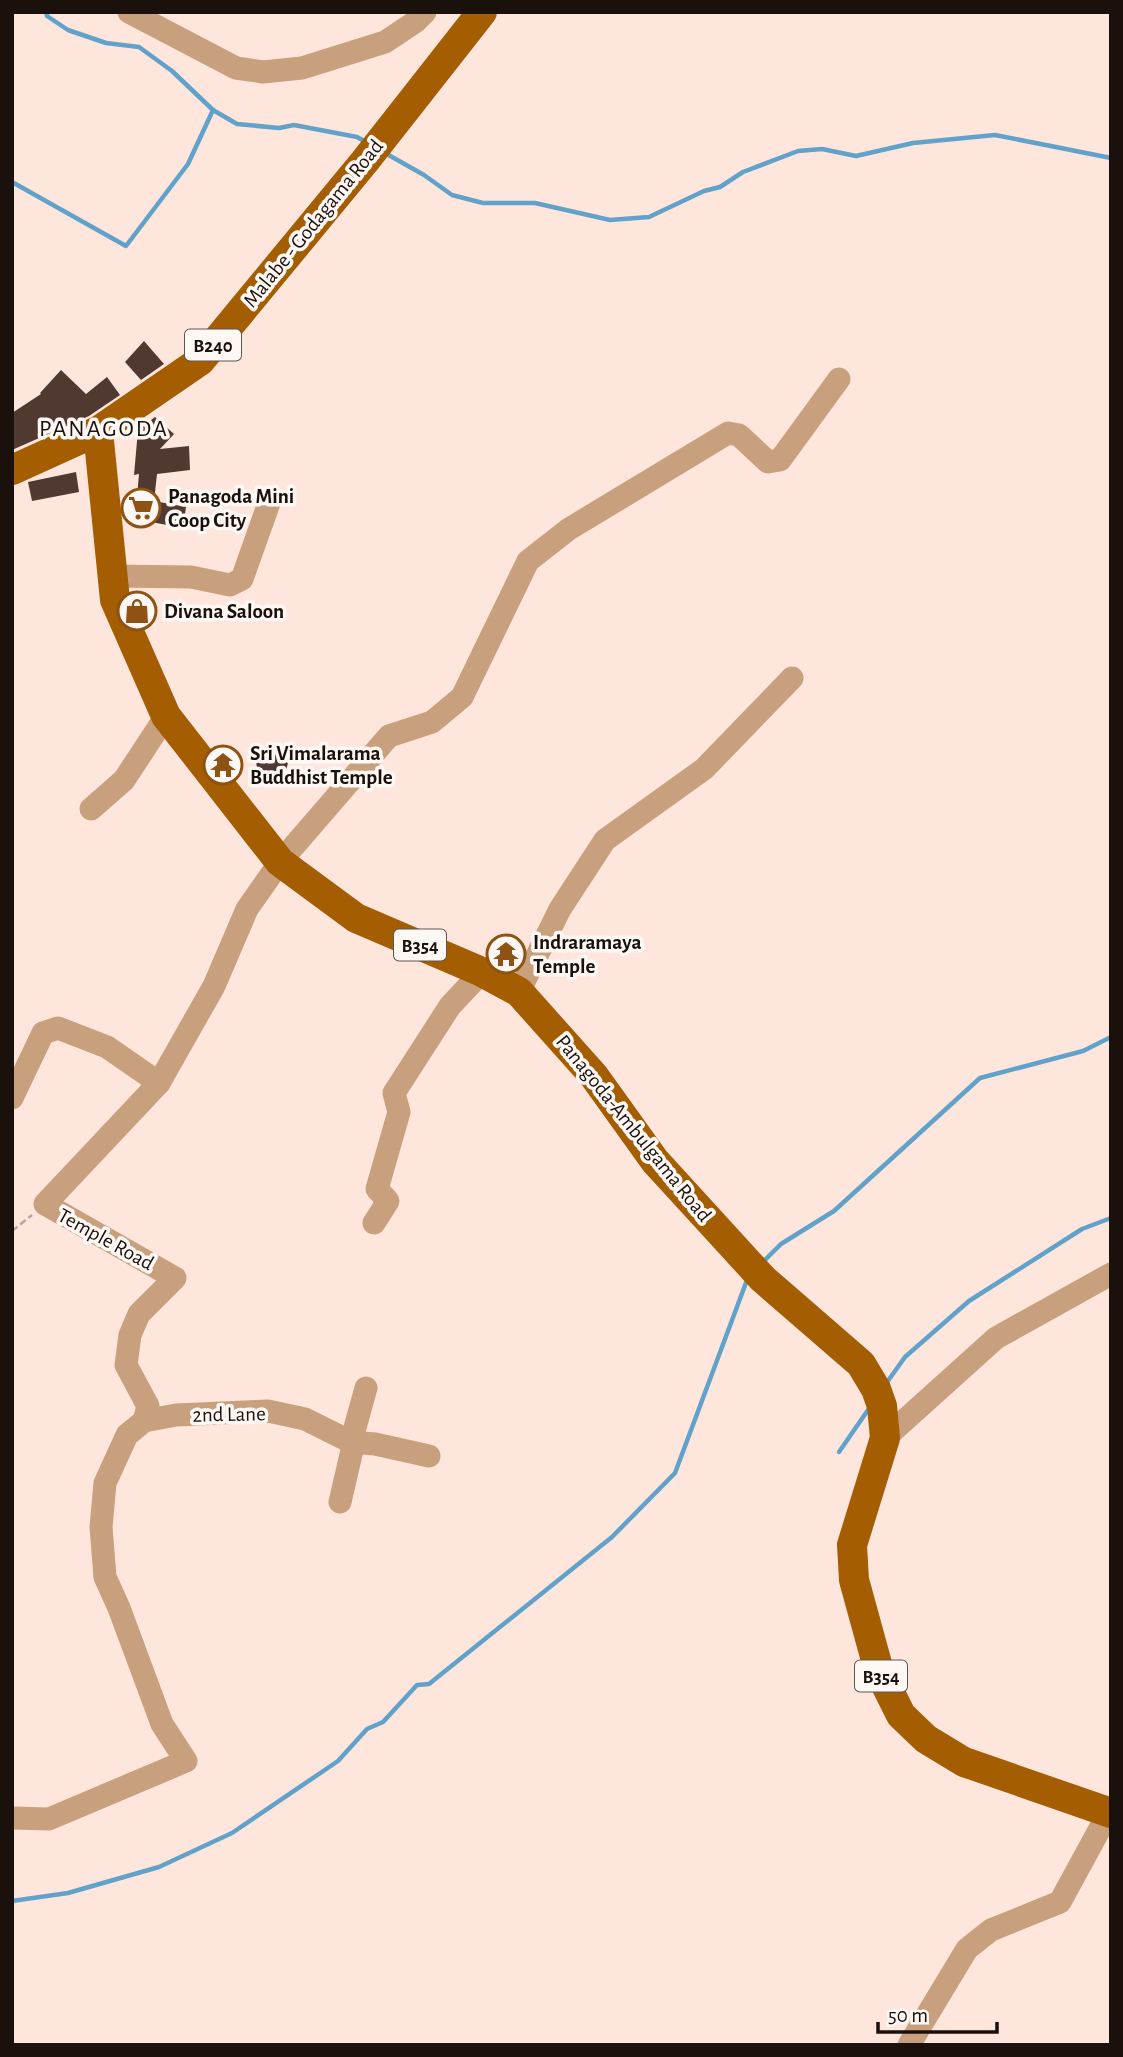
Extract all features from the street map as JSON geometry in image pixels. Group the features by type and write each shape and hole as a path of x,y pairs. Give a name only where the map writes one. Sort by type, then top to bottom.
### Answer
{"main road":[{"name":"Malabe - Godagama Road","path":"12,470 98,431 200,361 365,161 482,12"},
{"name":"Panagoda-Ambulgama Road","path":"98,431 115,600 166,716 280,862 356,918 482,972 519,992 594,1076 664,1171 763,1279 861,1364 879,1398 885,1438 852,1545 854,1580 879,1671 901,1716 926,1739 964,1762 1110,1812"}],"street":[{"path":"129,12 236,68 263,72 302,68 385,42 425,12"},
{"name":"Temple Road","path":"144,1420 148,1406 126,1365 130,1335 139,1314 175,1278 45,1204 159,1083 214,986 247,909 280,862 389,736 432,722 463,697 528,561 569,529 728,433 739,435 768,462 780,460 839,379"},
{"path":"113,576 191,577 230,584 242,579 269,503"},
{"path":"519,992 561,909 605,840 704,769 792,678"},
{"path":"91,809 124,780 166,716"},
{"path":"374,1223 388,1202 377,1189 399,1112 394,1093 450,1006 482,972"},
{"path":"12,1098 43,1034 58,1028 107,1047 159,1083"},
{"path":"885,1438 996,1338 1111,1274"},
{"path":"340,1502 352,1450 351,1442 366,1388"},
{"name":"2nd Lane","path":"144,1420 176,1415 268,1411 305,1419 351,1442 375,1444 429,1456"},
{"path":"12,1818 49,1819 186,1761 162,1724 105,1577 101,1527 105,1483 127,1435 144,1420"},
{"path":"909,2045 967,1950 991,1930 1060,1902 1110,1812"}],"path":[{"name":"Temple Road","path":"12,1231 45,1204"}],"building":[{"path":"144,341 164,364 141,380 125,362"},
{"path":"61,370 86,394 107,377 120,395 89,416 12,450 12,413 41,394"},
{"path":"155,417 174,434 160,449 189,446 190,470 157,474 154,501 186,507 183,528 135,519 139,474 134,475 138,430"},
{"path":"76,472 79,492 32,501 28,482"},
{"path":"272,745 283,750 288,761 283,772 272,777 261,772 256,761 261,750"}],"waterway":[{"path":"46,12 47,16 68,30 106,43 139,47 172,71 213,110 237,124 279,128 294,125 357,137 366,142"},
{"path":"12,182 126,246 188,164 213,110"},
{"path":"385,153 452,195 483,203 535,203 610,220 649,217 704,191 720,187 743,172 798,151 822,149 856,156 913,143 995,135 1111,158"},
{"path":"762,1263 781,1244 834,1211 980,1078 1083,1051 1111,1037"},
{"path":"885,1385 905,1357 969,1301 1082,1229 1111,1218"},
{"path":"12,1901 68,1893 159,1867 232,1833 338,1761 367,1729 383,1722 417,1685 429,1684 612,1537 675,1473 747,1280"},
{"path":"839,1452 870,1407"}],"place":[{"name":"Panagoda Mini Coop City","path":"141,508"},
{"name":"Divana Saloon","path":"137,611"},
{"name":"Sri Vimalarama Buddhist Temple","path":"223,765"},
{"name":"Indraramaya Temple","path":"506,954"}],"district":[{"name":"PANAGODA","path":"104,428"}]}
